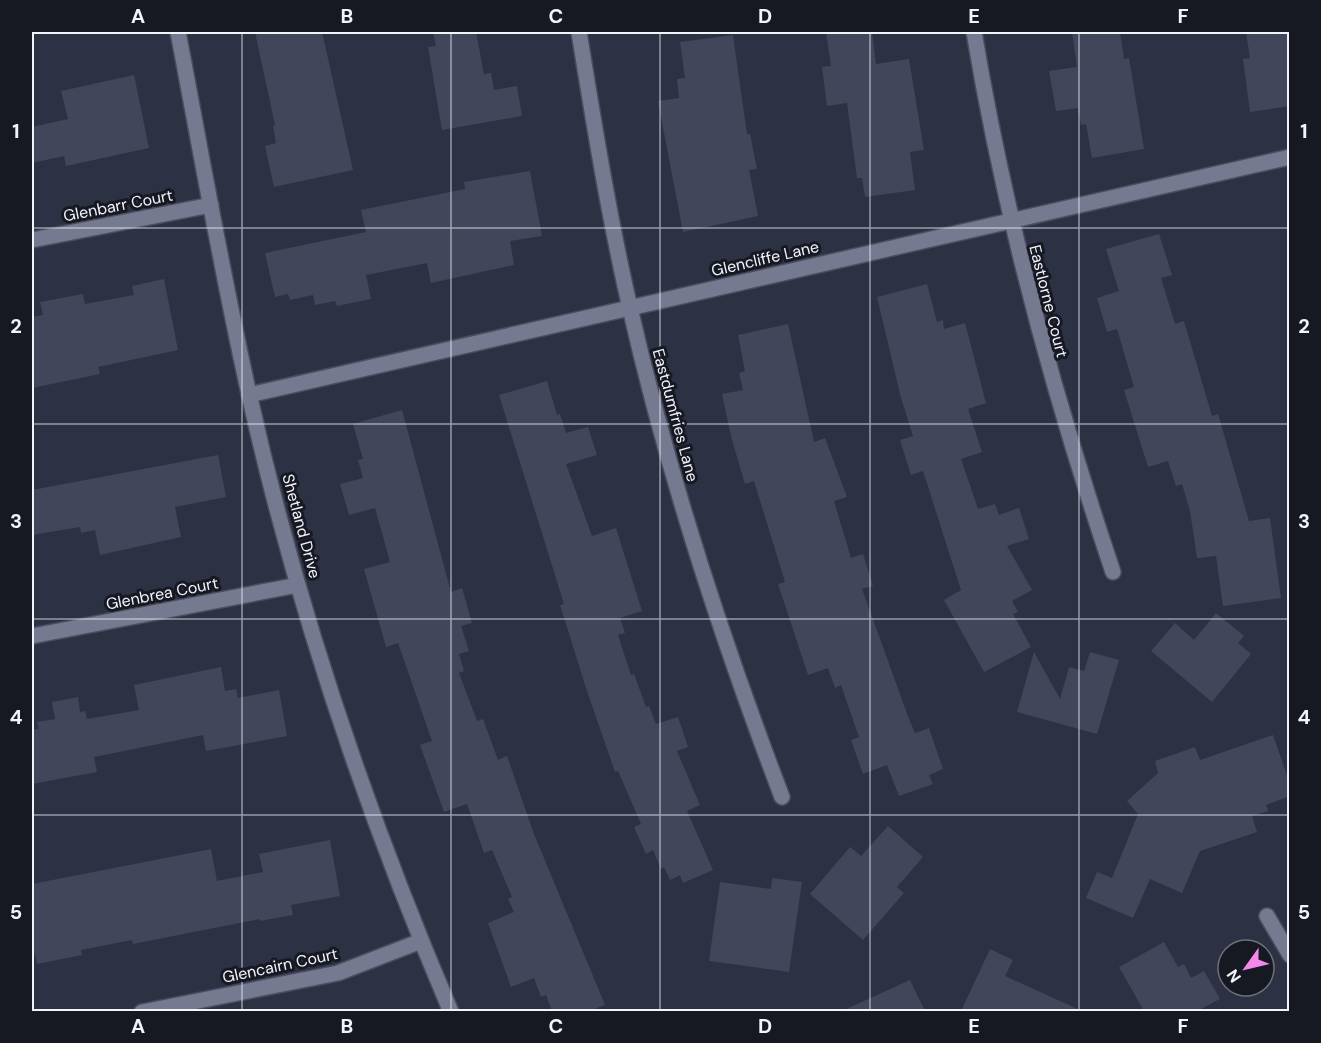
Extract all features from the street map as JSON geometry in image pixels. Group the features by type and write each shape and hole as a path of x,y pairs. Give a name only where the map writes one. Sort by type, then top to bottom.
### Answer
{"street":[{"name":"Shetland Drive","path":"178,32 249,395 298,585 355,765 421,941 451,1011"},
{"name":"Eastdumfries Lane","path":"579,32 607,198 630,308 657,417 704,578 782,797"},
{"name":"Eastlorne Court","path":"974,32 1010,221 1048,371 1113,572"},
{"name":"Glencliffe Lane","path":"249,395 1290,158"},
{"name":"Glenbarr Court","path":"32,240 211,205"},
{"name":"Glenbrea Court","path":"32,636 298,585"},
{"path":"1268,916 1290,955"},
{"name":"Glencairn Court","path":"142,1011 338,973 421,941"}],"building":[{"path":"255,32 322,32 353,170 274,187 265,146 276,143 273,125 275,125"},
{"path":"433,32 476,32 484,74 491,73 494,90 517,86 522,116 442,130 428,47 436,46"},
{"path":"826,32 872,32 876,64 909,59 924,150 910,152 915,190 865,197 862,178 857,178 847,103 827,106 822,67 831,66"},
{"path":"1072,32 1120,32 1124,59 1129,58 1144,149 1092,158 1086,124 1081,125 1078,108 1056,111 1049,71 1077,67"},
{"path":"1246,32 1290,32 1290,106 1250,112 1243,59 1250,58"},
{"path":"733,35 747,134 750,134 757,169 749,170 758,216 683,232 658,101 679,98 677,79 685,78 680,42"},
{"path":"134,75 149,148 66,166 64,156 32,163 32,127 68,119 61,91"},
{"path":"530,171 542,236 510,241 514,265 431,283 427,263 366,275 371,299 337,306 335,301 315,305 313,295 290,300 288,294 275,297 265,253 366,232 361,210 465,189 464,182"},
{"path":"1159,234 1172,275 1161,278 1175,324 1184,321 1212,416 1218,414 1249,521 1270,518 1281,598 1223,606 1216,556 1197,558 1190,511 1182,484 1176,486 1168,461 1148,467 1124,390 1134,387 1117,329 1107,332 1097,298 1119,291 1106,249"},
{"path":"164,279 178,350 98,367 100,374 32,388 32,317 43,315 40,302 83,294 85,304 134,295 132,286"},
{"path":"927,284 937,322 943,320 944,329 965,323 986,403 968,409 982,452 961,459 978,509 995,504 999,515 1019,508 1029,539 1007,546 1032,590 1012,601 1018,612 1013,614 1031,647 984,672 944,600 961,590 923,471 911,475 900,440 913,436 901,398 877,297"},
{"path":"788,324 814,442 825,438 847,497 834,501 851,558 863,554 873,586 862,589 909,719 915,733 929,728 943,769 929,775 933,784 899,796 887,765 863,774 851,740 859,737 841,685 835,688 828,668 808,675 778,584 785,582 754,481 745,484 732,440 722,394 743,390 739,373 745,371 738,335"},
{"path":"547,381 557,415 560,414 566,433 588,427 597,455 566,464 592,536 616,528 642,611 620,618 625,633 618,635 631,675 634,674 646,707 649,706 656,724 678,717 688,747 677,751 700,805 687,811 713,870 683,883 680,875 670,880 664,867 661,869 653,850 646,854 634,827 641,824 618,771 615,772 587,691 560,605 564,604 499,395"},
{"path":"402,410 451,592 462,588 472,623 461,626 469,651 459,654 464,671 459,673 477,721 483,719 498,760 507,756 534,834 605,1005 589,1011 552,1011 546,995 541,997 534,978 511,987 488,923 514,912 508,899 512,897 492,850 484,853 467,804 444,812 420,745 432,741 398,643 386,647 364,569 390,562 375,508 349,515 340,484 363,478 358,460 363,459 353,424"},
{"path":"218,455 226,497 175,507 181,537 100,555 95,530 81,533 80,527 32,535 32,490"},
{"path":"1216,613 1244,636 1238,643 1251,654 1212,702 1151,651 1175,623 1194,640"},
{"path":"1034,652 1060,699 1069,667 1084,671 1090,652 1119,660 1097,734 1017,712"},
{"path":"221,667 225,691 236,689 238,698 279,690 287,736 206,751 203,735 94,757 97,772 32,784 32,730 39,729 37,722 55,719 52,702 78,697 80,712 85,711 87,719 139,710 134,685"},
{"path":"1273,735 1290,784 1290,796 1266,805 1268,811 1252,816 1257,832 1200,851 1182,893 1150,879 1133,918 1086,898 1097,872 1112,878 1138,814 1127,801 1158,773 1155,761 1195,747 1200,760"},
{"path":"888,826 923,857 897,887 904,893 863,940 810,894 850,847 861,856"},
{"path":"330,840 340,896 291,905 293,915 260,921 260,919 133,944 132,940 81,950 82,955 37,964 35,954 32,955 32,884 211,849 217,881 263,872 259,854"},
{"path":"772,878 802,882 789,972 709,961 720,882 771,889"},
{"path":"1164,942 1178,967 1184,964 1191,978 1204,971 1216,992 1216,998 1220,999 1197,1011 1144,1011 1119,967"},
{"path":"990,949 1013,960 1005,976 1082,1011 961,1011"},
{"path":"910,980 925,1011 842,1011"}]}
